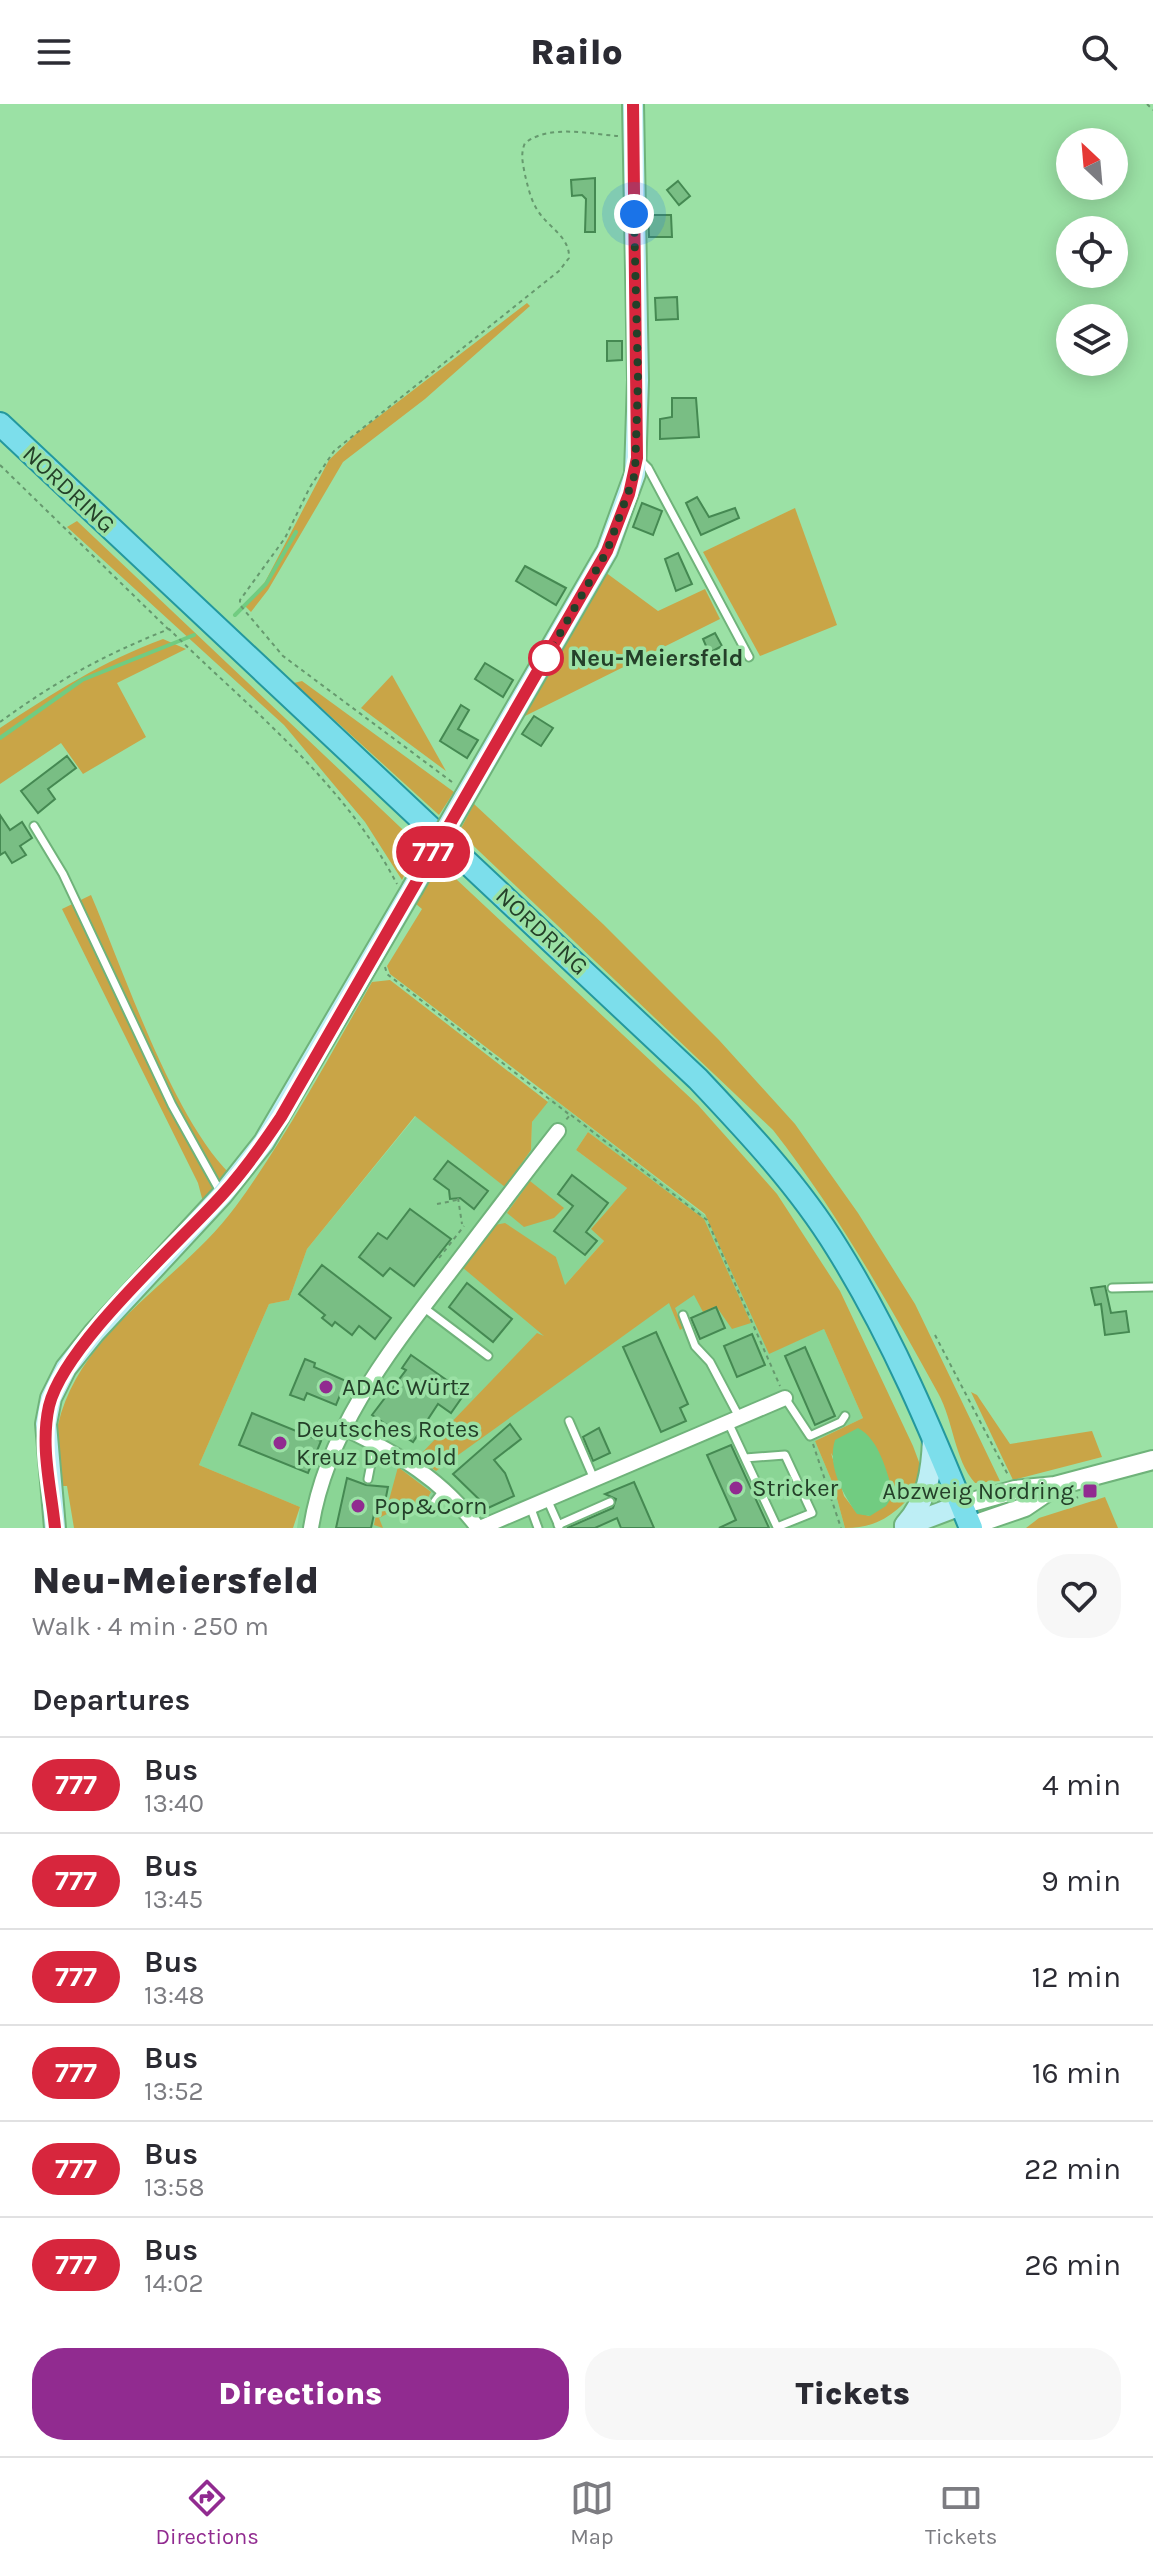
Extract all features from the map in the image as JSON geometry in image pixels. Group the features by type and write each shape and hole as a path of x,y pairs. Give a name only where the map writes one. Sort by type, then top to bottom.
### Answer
{"main road":[{"path":"55,1528 45,1436 48,1410 57,1385 94,1333 222,1195 281,1117 607,551 629,494 637,458 633,104"},
{"name":"NORDRING","path":"0,424 687,1068 754,1138 836,1246 875,1312 933,1438 966,1522"},
{"path":"903,1527 917,1512 926,1492 933,1462 933,1438"},
{"path":"903,1527 966,1522"}],"street":[{"path":"311,1528 319,1491 374,1371 558,1131"},
{"path":"346,1429 409,1460 444,1489 479,1528 733,1417 785,1398"},
{"path":"966,1522 1055,1486 1153,1460"},
{"path":"1007,1528 1020,1499"}],"lane":[{"path":"637,458 648,468 749,657"},
{"path":"34,826 63,874 172,1105 222,1195"},
{"path":"1112,1288 1153,1287"},
{"path":"423,1307 488,1356"},
{"path":"683,1315 695,1346 710,1362 733,1417 745,1458 777,1527 812,1513 785,1455 745,1458"},
{"path":"785,1398 810,1436 841,1422 845,1416"},
{"path":"569,1421 594,1479"},
{"path":"368,1479 375,1443"},
{"path":"429,1509 444,1489"},
{"path":"547,1499 559,1526 610,1502"},
{"path":"530,1506 538,1528"}],"path":[{"path":"1147,104 1153,110"},
{"path":"466,794 283,656 240,605 240,600 285,538 321,466 334,451 559,271 569,258 569,247 537,210 531,196 522,159 525,143 543,134 564,132 619,136"},
{"path":"0,465 177,638 280,731 360,825 408,895"},
{"path":"0,722 57,681 108,653 169,629"},
{"path":"385,966 387,974 707,1220 785,1398"},
{"path":"558,1131 570,1115"},
{"path":"437,1204 458,1199 463,1225 439,1258"},
{"path":"935,1335 1020,1499"},
{"path":"810,1436 841,1528"},
{"path":"1051,1505 1108,1488"}],"shaded area":[{"path":"527,303 530,306 425,399 343,462 268,590 251,612 244,605 265,582 329,460 356,434"},
{"path":"795,508 837,625 760,656 703,552"},
{"path":"77,521 419,845 402,880 365,822 284,725 67,527"},
{"path":"605,572 658,611 705,589 720,619 519,719"},
{"path":"163,639 186,649 117,683 146,737 83,774 61,743 0,784 0,728 99,668"},
{"path":"392,675 446,771 361,708"},
{"path":"302,681 454,792 439,815 294,683"},
{"path":"474,804 603,924 719,1040 795,1124 858,1213 915,1304 1000,1481 975,1483 968,1473 938,1393 900,1325 840,1225 773,1130 459,832"},
{"path":"440,864 698,1105 777,1194 840,1291 913,1446 919,1462 919,1486 896,1511 878,1522 845,1528 833,1484 815,1441 863,1418 824,1329 769,1354 705,1214 390,974 387,966 422,909 416,904","holes":["831,1453 870,1516 857,1513 844,1496"]},
{"path":"91,895 169,1081 209,1149 230,1174 203,1202 198,1183 62,909"},
{"path":"390,980 548,1102 532,1122 531,1150 505,1187 415,1116 307,1249 289,1300 269,1304 199,1465 300,1507 293,1528 74,1528 67,1486 61,1486 58,1425 70,1391 87,1361 109,1333 213,1233 236,1206 290,1124 372,982"},
{"path":"551,1097 711,1220 769,1353 824,1329 863,1418 815,1441 833,1484 845,1528 297,1528 300,1507 199,1465 269,1304 289,1300 307,1249 416,1116 531,1150 532,1122","holes":["588,1132 690,1209 549,1339 556,1257 564,1286 604,1241 592,1228 627,1188 576,1150"]},
{"path":"588,1132 704,1219 751,1323 732,1329 716,1306 703,1312 694,1295 675,1308 683,1328 680,1330 669,1303 436,1471 418,1457 537,1333 544,1336 462,1267 495,1225 505,1223 556,1257 565,1285 604,1241 591,1229 627,1188 576,1150"},
{"path":"530,1181 564,1208 554,1218 524,1227 507,1213"},
{"path":"971,1392 977,1395 1010,1444 1092,1431 1102,1457 1013,1480"},
{"path":"858,1428 877,1448 894,1494 886,1506 870,1516 857,1514 841,1488 834,1469 835,1440"},
{"path":"398,1467 431,1492 426,1501 400,1516 395,1510 379,1518 383,1528 374,1525 377,1510 386,1511"},
{"path":"1105,1497 1118,1528 1026,1528 1039,1518"}],"building":[{"path":"595,178 595,232 585,232 586,199 582,195 572,196 571,180"},
{"path":"678,181 690,196 679,205 667,190"},
{"path":"648,215 671,215 672,237 649,237"},
{"path":"677,297 678,319 656,320 655,298"},
{"path":"607,341 622,341 622,360 607,361"},
{"path":"672,398 696,398 699,437 660,439 660,419 672,417"},
{"path":"697,497 709,517 735,508 739,518 701,535 686,503"},
{"path":"642,503 662,511 653,535 633,527"},
{"path":"678,553 692,584 676,591 665,559"},
{"path":"525,566 566,588 556,605 516,581"},
{"path":"715,633 722,646 709,653 703,639"},
{"path":"485,663 513,680 503,697 475,679"},
{"path":"461,705 469,710 458,729 478,740 467,758 440,741"},
{"path":"534,716 553,728 541,746 522,734"},
{"path":"67,756 76,768 48,789 55,799 38,813 21,791"},
{"path":"0,815 10,830 22,822 32,838 20,846 26,855 12,863 5,852 0,855"},
{"path":"448,1161 488,1191 474,1209 460,1198 450,1199 449,1190 434,1179"},
{"path":"572,1175 608,1203 586,1232 597,1241 585,1255 554,1231 573,1206 558,1194"},
{"path":"410,1209 451,1239 414,1286 390,1268 383,1276 359,1257 378,1233 387,1239"},
{"path":"322,1265 391,1318 375,1339 359,1326 352,1335 335,1322 332,1326 322,1318 325,1315 299,1294"},
{"path":"467,1283 512,1319 493,1342 449,1307"},
{"path":"1105,1286 1111,1313 1126,1311 1129,1332 1105,1335 1101,1304 1095,1305 1091,1288"},
{"path":"716,1307 725,1328 700,1339 691,1318"},
{"path":"656,1332 688,1404 680,1408 686,1421 661,1432 623,1347"},
{"path":"752,1334 765,1365 737,1377 724,1346"},
{"path":"805,1347 835,1416 815,1425 785,1356"},
{"path":"411,1355 465,1393 451,1413 438,1404 413,1442 372,1415 406,1370 402,1368"},
{"path":"305,1359 315,1363 314,1367 346,1381 336,1405 307,1393 304,1400 290,1395"},
{"name":"Deutsches Rotes Kreuz Detmold","path":"252,1413 321,1441 308,1473 239,1445"},
{"path":"510,1424 521,1439 494,1460 505,1473 514,1496 488,1508 453,1474"},
{"path":"599,1428 610,1453 593,1461 583,1437"},
{"name":"Stricker","path":"731,1445 769,1528 719,1528 736,1520 707,1455"},
{"name":"Pop&Corn","path":"347,1478 366,1485 388,1487 384,1507 376,1505 371,1528 336,1528"},
{"path":"634,1482 654,1528 621,1528 617,1518 595,1528 567,1528 613,1508 616,1499 605,1494"}],"waterway":[{"path":"235,615 266,584 296,532"},
{"path":"0,738 82,680 194,635"}],"bus line":[{"name":"777","path":"55,1528 46,1454 46,1424 51,1398 66,1368 94,1333 244,1170 281,1117 607,551 629,494 637,458 633,104"}],"place":[{"name":"Neu-Meiersfeld","path":"546,658"},
{"name":"ADAC Würtz","path":"326,1387"},
{"name":"Deutsches Rotes Kreuz Detmold","path":"280,1443"},
{"name":"Stricker","path":"736,1488"},
{"name":"Abzweig Nordring","path":"1090,1491"},
{"name":"Pop&Corn","path":"358,1506"}],"route":[{"path":"546,658 607,551 635,474 638,380 634,214"}]}
